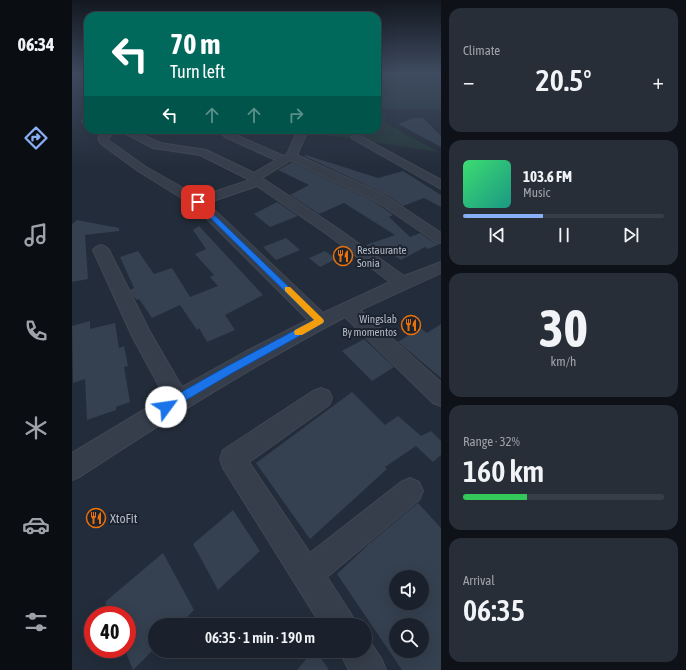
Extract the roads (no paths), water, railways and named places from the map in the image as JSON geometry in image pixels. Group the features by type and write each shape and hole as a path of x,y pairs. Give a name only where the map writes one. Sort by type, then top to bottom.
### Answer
{"street":[{"path":"106,134 103,138 104,141 142,169 198,202 320,321"},
{"path":"132,134 157,146 202,152 256,179 332,231 402,283"},
{"path":"198,202 256,179 288,158 301,134"},
{"path":"228,135 288,158 380,198 441,239"},
{"path":"356,137 441,185"},
{"path":"101,250 142,336 178,400"},
{"path":"72,466 178,400 320,321 402,283 441,267"},
{"path":"347,308 441,396"},
{"path":"321,398 232,459 335,618"},
{"path":"307,574 410,491"},
{"path":"361,658 369,670"}],"place":[{"name":"Restaurante Sonia","path":"343,256"},
{"name":"Wingslab By momentos","path":"411,325"},
{"name":"XtoFit","path":"96,518"}]}
